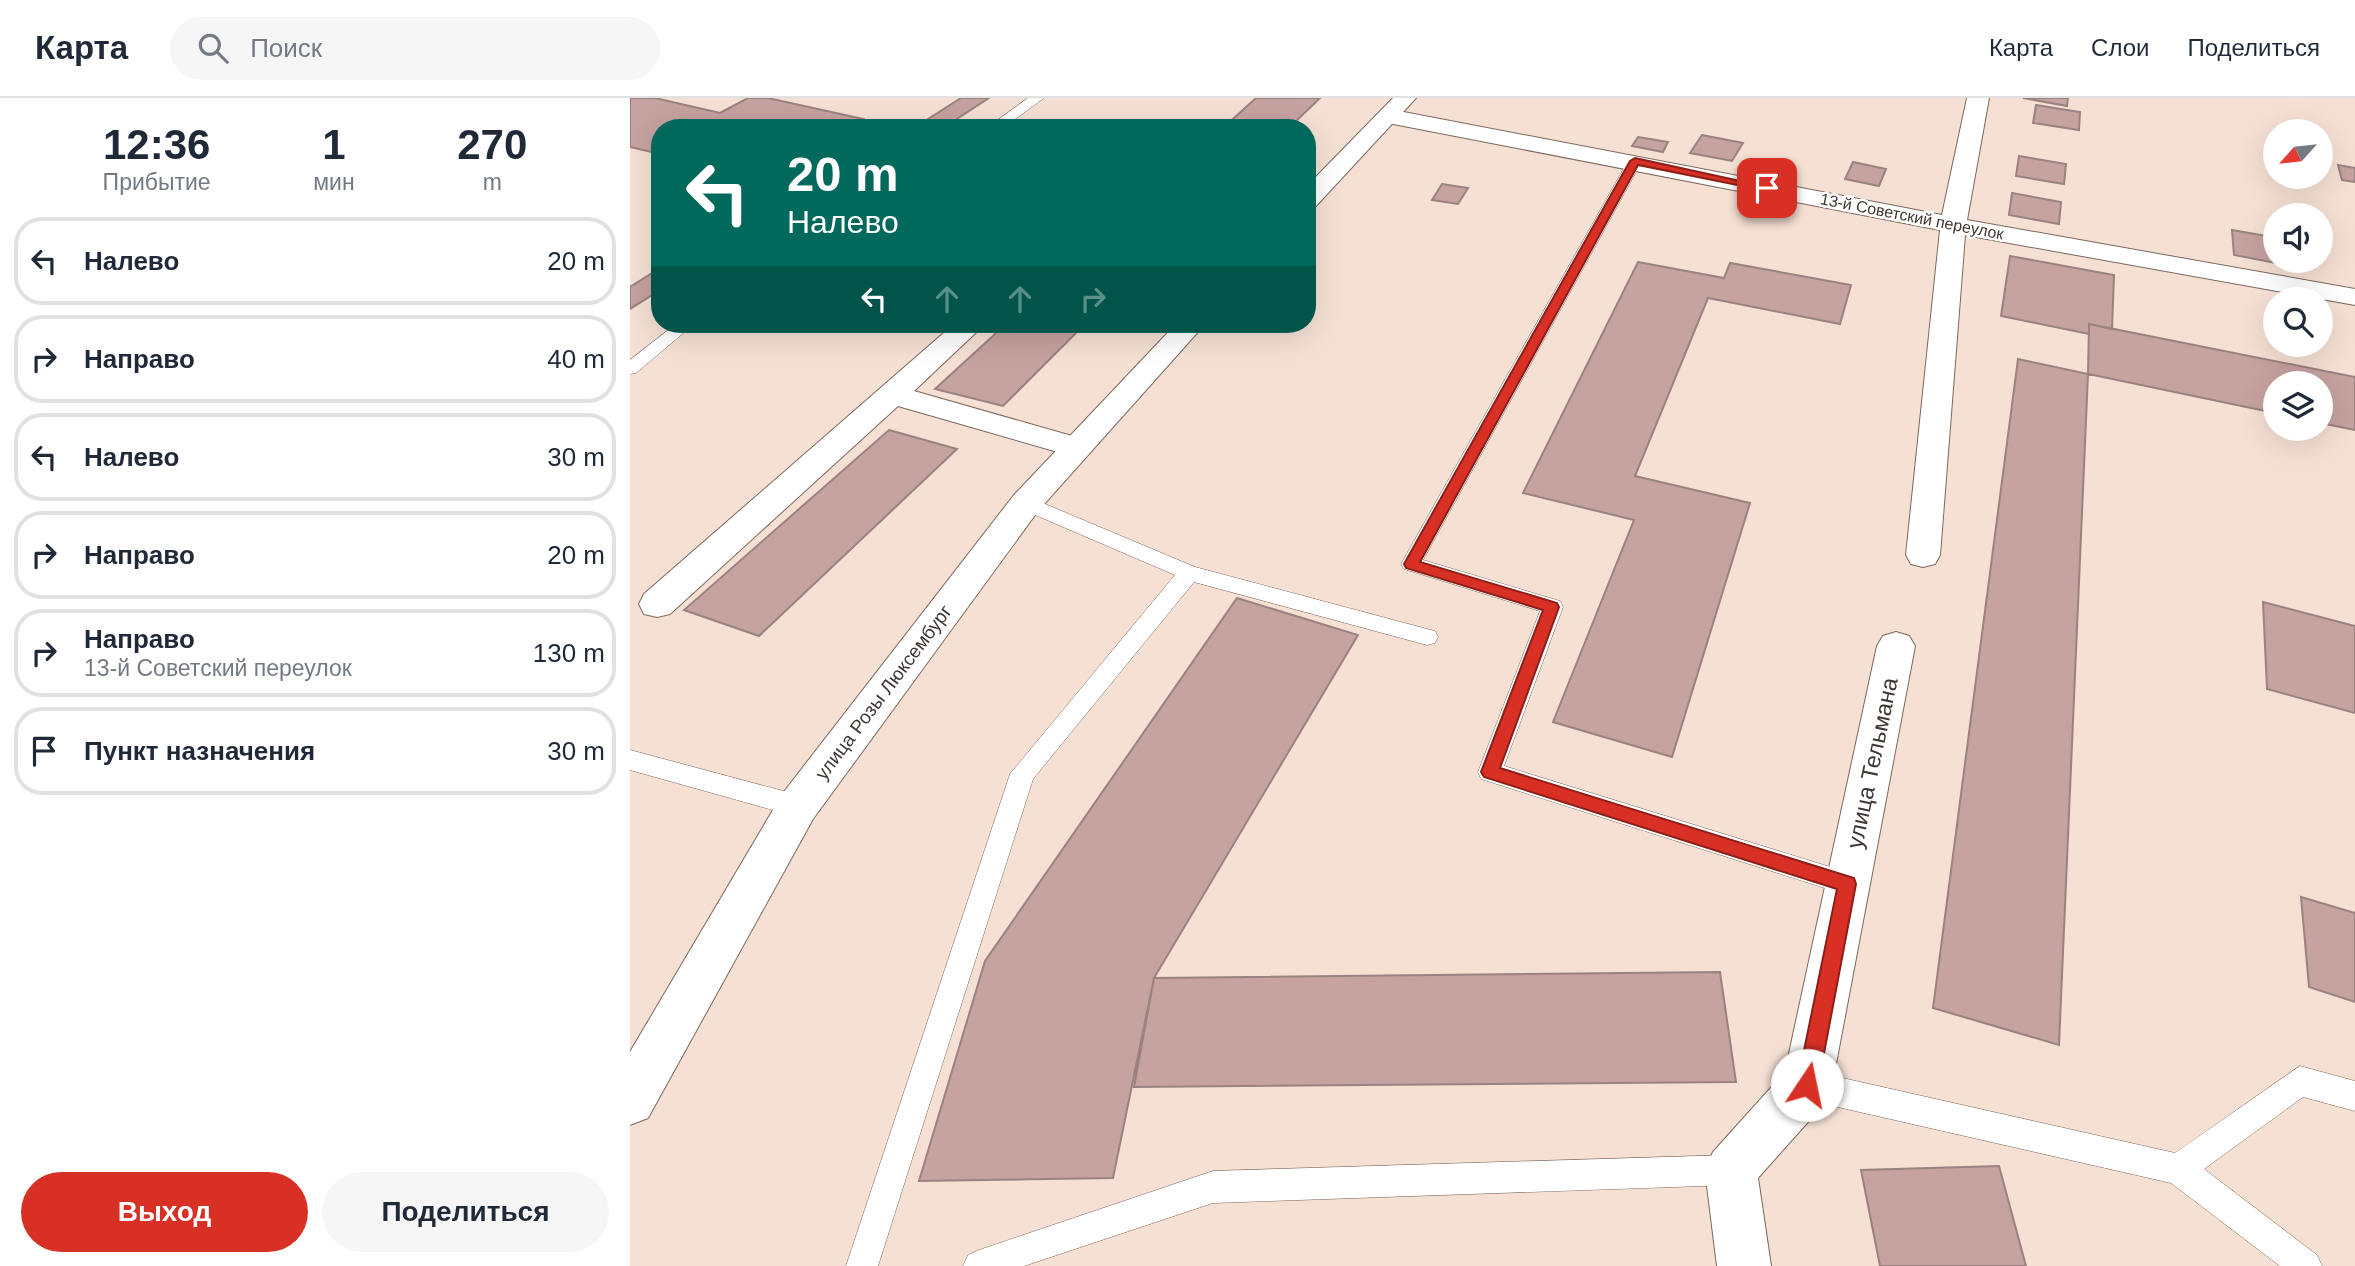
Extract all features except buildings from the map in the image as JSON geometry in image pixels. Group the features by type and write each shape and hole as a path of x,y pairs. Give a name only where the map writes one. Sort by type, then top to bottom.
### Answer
{"street":[{"path":"1923,555 1953,225 1978,98"},
{"path":"1316,191 1396,107"},
{"name":"13-й Советский переулок","path":"1396,107 1635,161 1953,225 2355,297"},
{"path":"657,604 961,333"},
{"name":"улица Розы Люксембург","path":"630,1100 798,806 1026,503 1183,333"},
{"path":"892,394 1075,447"},
{"name":"улица Тельмана","path":"1807,1085 1896,646"},
{"path":"1744,1266 1731,1170 1807,1085"}],"lane":[{"path":"1007,119 1037,98"},
{"path":"1635,161 1411,564 1552,607 1490,772 1847,884"},
{"path":"631,368 675,333"},
{"path":"1026,503 1189,573 1427,637"},
{"path":"862,1266 1023,774 1189,573"},
{"path":"630,760 798,806"},
{"path":"2178,1169 2300,1081 2355,1096"},
{"path":"1807,1085 2178,1169 2306,1266"},
{"path":"979,1266 1099,1223 1213,1187 1731,1170"}],"route":[{"path":"1767,188 1635,161 1411,564 1552,607 1490,772 1847,884 1807,1085"}]}
